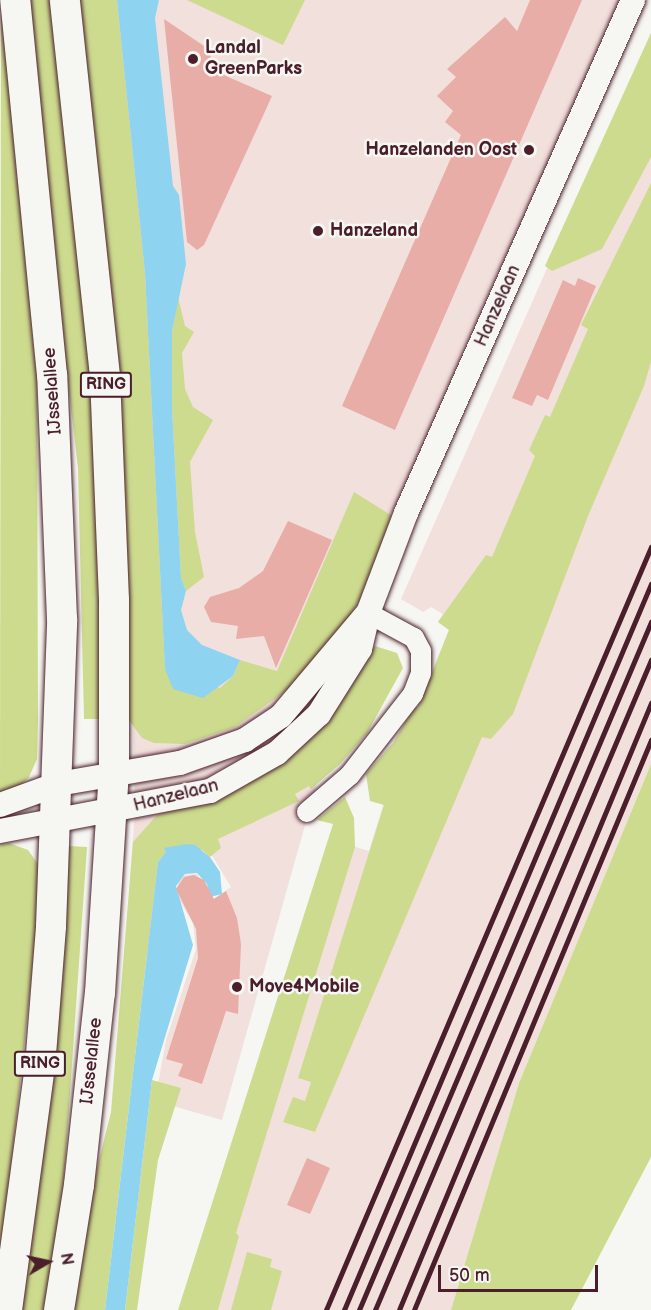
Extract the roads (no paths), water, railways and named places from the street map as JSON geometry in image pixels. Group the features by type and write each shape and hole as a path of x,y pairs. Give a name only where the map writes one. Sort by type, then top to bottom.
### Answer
{"main road":[{"name":"IJsselallee","path":"7,1310 40,1067 58,817 62,619 58,468 40,240 15,0"},
{"name":"IJsselallee","path":"59,1310 83,1151 100,993 114,773 114,600 105,376 65,0"}],"street":[{"name":"Hanzelaan","path":"112,811 210,791 277,753 319,714 344,680 360,649 368,613 406,513 633,0"},
{"path":"307,812 350,776 413,694 421,673 421,651 414,638 368,613"},
{"name":"Hanzelaan","path":"114,773 180,763 245,740 281,716 368,613"},
{"path":"0,805 58,784 114,773"},
{"path":"0,831 58,817 112,811"}],"water":[{"path":"117,0 159,0 155,18 173,186 179,195 186,264 172,331 172,409 181,578 186,591 181,610 187,630 202,645 240,660 233,676 203,698 173,689 165,669 145,273"},
{"path":"195,845 210,857 220,872 222,894 210,897 207,884 197,873 185,874 176,886 193,945 152,1080 125,1310 105,1310 158,862 166,852 164,848"}],"railway":[{"path":"326,1310 651,547"},
{"path":"344,1310 651,584"},
{"path":"359,1310 651,622"},
{"path":"375,1310 651,660"},
{"path":"399,1310 651,703"},
{"path":"414,1310 651,740"}],"place":[{"name":"Landal GreenParks","path":"193,59"},
{"name":"Hanzelanden Oost","path":"529,150"},
{"name":"Hanzeland","path":"318,231"},
{"name":"Move4Mobile","path":"237,987"}]}
